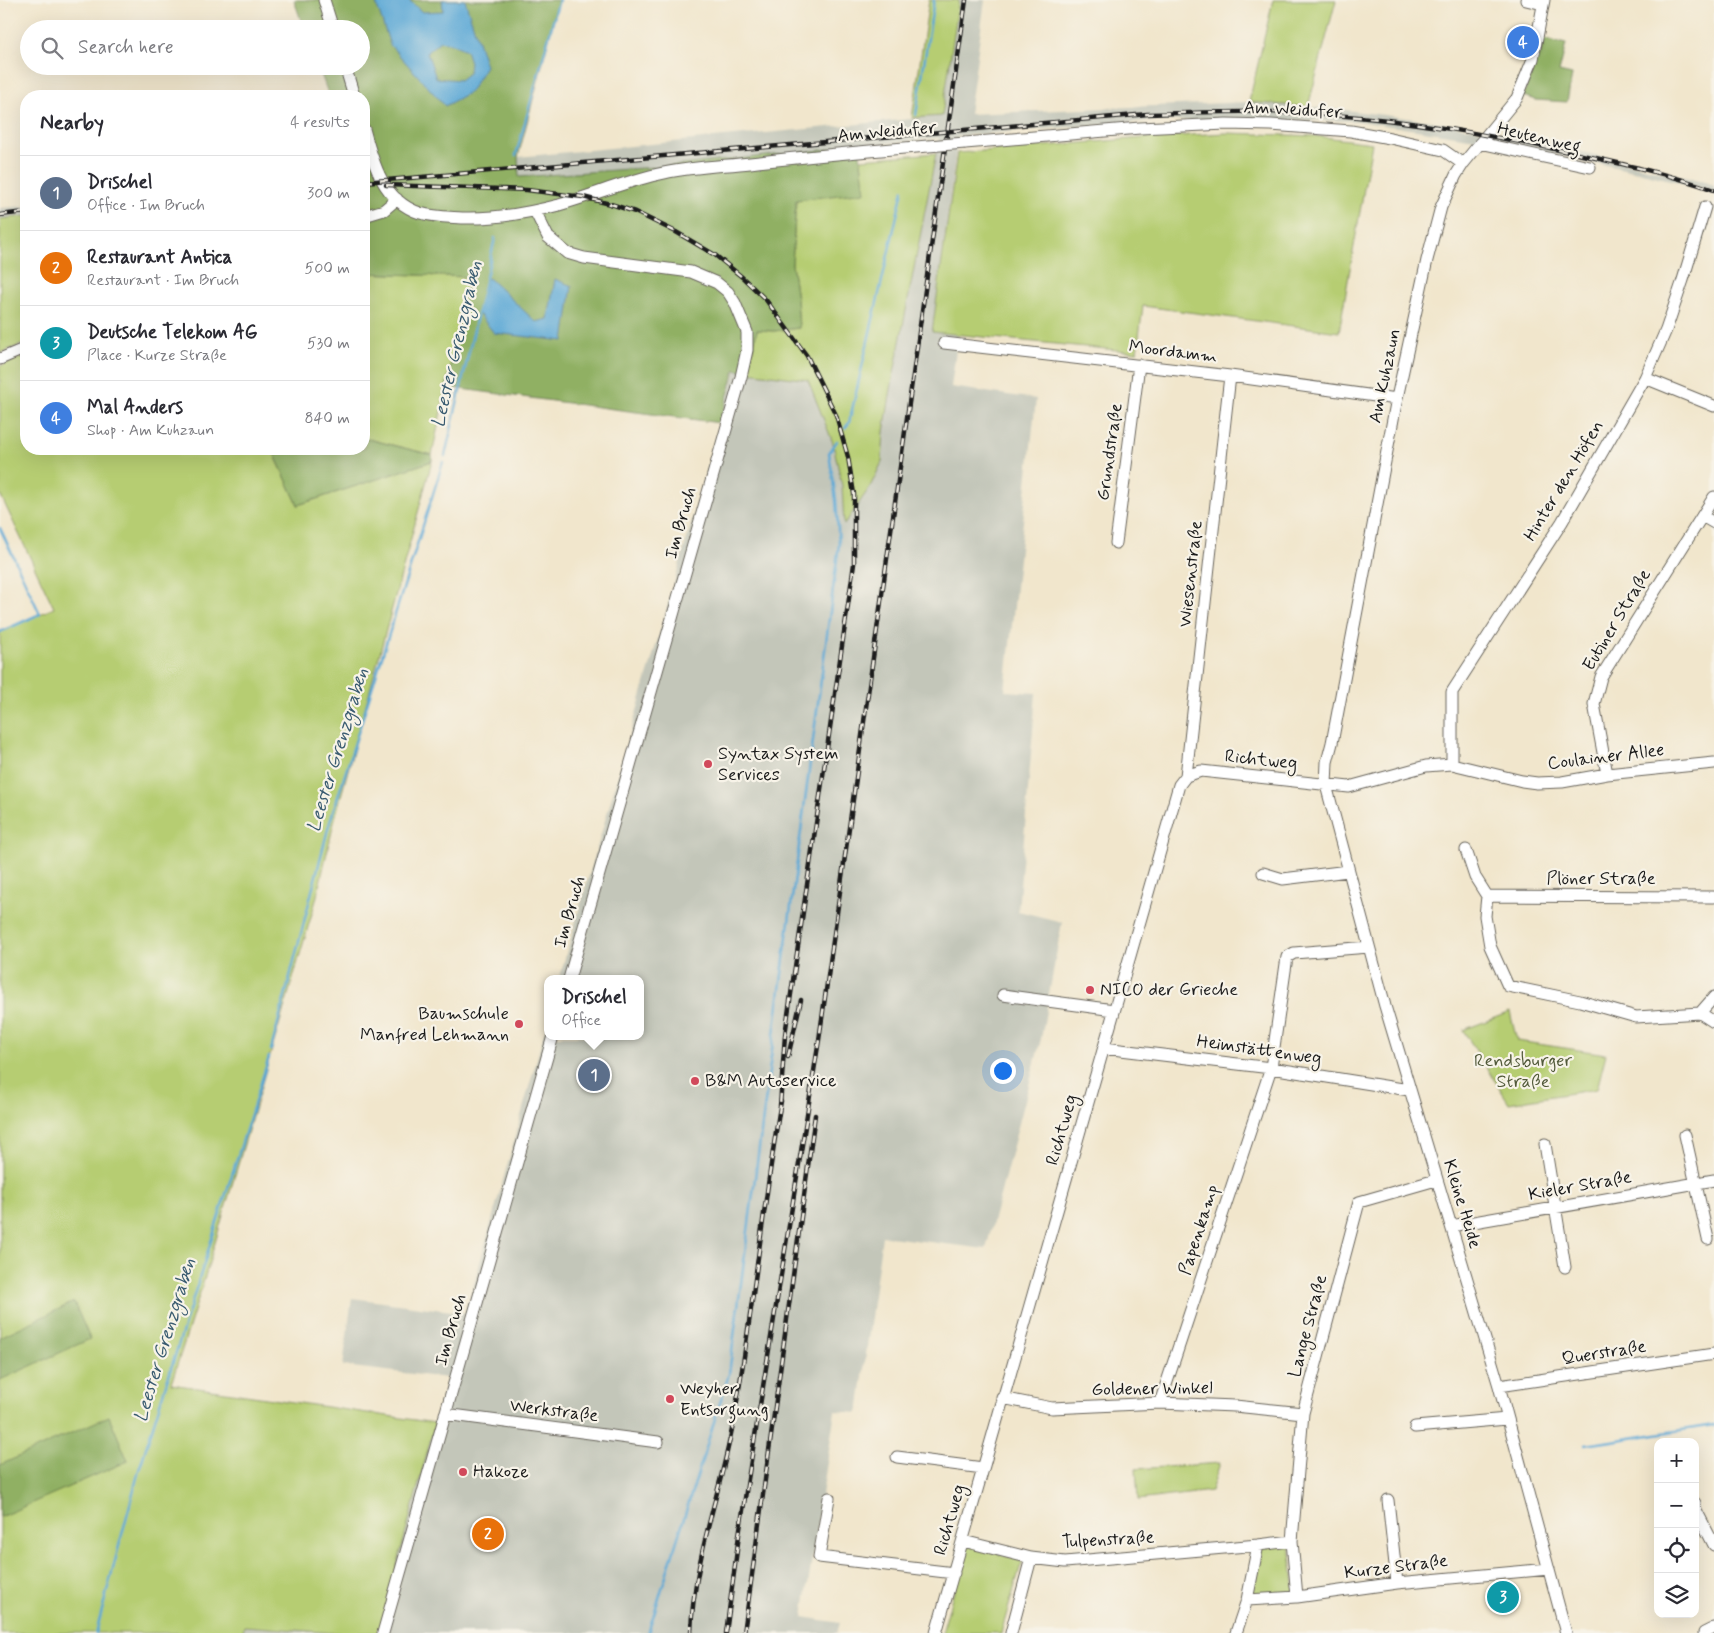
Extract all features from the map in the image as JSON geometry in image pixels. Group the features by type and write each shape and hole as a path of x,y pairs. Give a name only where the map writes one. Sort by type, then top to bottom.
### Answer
{"street":[{"path":"324,0 330,20"},
{"path":"1526,0 1543,2"},
{"name":"Am Kuhzaun","path":"1326,785 1327,762 1397,399 1427,260 1441,207 1463,164 1517,98 1533,59 1543,2"},
{"path":"348,75 352,90"},
{"name":"Am Weidufer","path":"370,151 381,180 389,192 407,207 420,213 441,217 479,218 535,211 664,173 795,158 1140,128 1226,124 1271,125 1350,131 1443,150 1463,164"},
{"name":"Heutenweg","path":"1480,143 1590,167"},
{"path":"370,214 384,210 396,199"},
{"name":"Hinter den Höfen","path":"1452,764 1452,692 1562,522 1645,378 1666,330 1705,207"},
{"name":"Im Bruch","path":"535,211 548,237 567,253 584,258 691,272 709,278 728,292 741,315 747,332 747,350 741,376 570,975"},
{"name":"Moordamm","path":"944,343 1230,376 1397,399"},
{"path":"0,359 20,351"},
{"name":"Grundstraße","path":"1116,543 1139,365"},
{"name":"Wiesenstraße","path":"1186,776 1230,376"},
{"path":"1645,378 1714,406"},
{"name":"Eutiner Straße","path":"1607,774 1594,704 1601,677 1714,496"},
{"path":"1702,516 1714,523"},
{"name":"Coulainer Allee","path":"1326,785 1349,787 1426,766 1452,764 1537,783 1562,782 1607,774 1714,763"},
{"name":"Richtweg","path":"936,1633 1179,785 1186,776 1201,771 1326,785"},
{"name":"Kleine Heide","path":"1326,785 1409,1090 1499,1386 1566,1633"},
{"path":"1466,850 1475,877 1487,896 1485,916 1490,946 1508,986 1580,1001 1636,1017 1700,1013 1714,1022"},
{"path":"1263,873 1283,879 1348,871"},
{"name":"Plöner Straße","path":"1487,896 1714,897"},
{"name":"Papenkamp","path":"1160,1404 1272,1068 1287,957 1294,953 1369,947"},
{"path":"1003,995 1114,1010"},
{"path":"1700,1013 1714,997"},
{"name":"Im Bruch","path":"383,1633 552,1040"},
{"name":"Heimstättenweg","path":"1104,1048 1272,1068 1409,1090"},
{"path":"1685,1135 1708,1239"},
{"path":"1545,1144 1565,1267"},
{"name":"Lange Straße","path":"1296,1597 1292,1541 1303,1413 1359,1202 1436,1180"},
{"name":"Kieler Straße","path":"1451,1226 1714,1180"},
{"name":"Querstraße","path":"1499,1386 1714,1354"},
{"name":"Goldener Winkel","path":"1002,1398 1052,1408 1160,1404 1235,1406 1303,1413"},
{"name":"Werkstraße","path":"445,1414 658,1442"},
{"path":"1415,1427 1507,1419"},
{"path":"897,1458 983,1468"},
{"path":"829,1498 819,1557 954,1573"},
{"path":"1388,1500 1397,1583"},
{"path":"1699,1516 1714,1544"},
{"name":"Tulpenstraße","path":"962,1541 1030,1558 1065,1562 1258,1545"},
{"path":"1236,1633 1247,1600 1258,1545 1292,1541"},
{"path":"1011,1633 1030,1558"},
{"name":"Kurze Straße","path":"1247,1600 1296,1597 1397,1583 1549,1569"},
{"path":"1704,1633 1714,1628"}],"shaded area":[{"path":"959,0 985,0 969,114 1249,102 1345,110 1431,121 1529,139 1714,185 1714,193 1702,188 1638,172 1508,144 1358,121 1150,121 958,136 932,332 958,335 951,387 1036,399 1005,691 1036,693 1018,911 1062,922 1041,1039 986,1249 882,1236 858,1413 835,1411 803,1617 840,1623 837,1633 379,1633 447,1378 343,1366 352,1298 466,1313 544,1033 544,1040 644,1040 644,975 560,975 736,370 808,380 833,443 842,486 844,524 853,512 845,461 832,415 801,354 764,305 740,280 715,260 683,240 603,205 563,197 527,193 471,193 389,187 370,189 370,173 942,116","holes":["939,138 884,432 882,462 861,501 852,457 839,412 808,351 771,300 746,272 687,230 616,201 564,190 446,183 670,166"]},
{"path":"20,206 20,217 0,219 0,208"},
{"path":"244,1626 334,1633 243,1633"}],"green space":[{"path":"294,0 559,0 518,157 519,177 670,166 859,146 865,192 796,200 792,264 799,328 774,331 757,330 748,372 735,370 720,423 446,387 469,277 370,273 370,90 327,90 321,75 370,75 370,20 301,20"},
{"path":"929,0 959,0 942,116 912,118"},
{"path":"1273,0 1336,0 1308,107 1249,102"},
{"path":"1544,39 1566,44 1559,72 1572,75 1567,102 1535,100 1523,96"},
{"path":"1226,133 1316,136 1372,143 1339,332 1143,306 1137,352 932,332 957,153"},
{"path":"936,153 891,389 884,432 882,462 870,487 844,525 842,486 833,443 808,380 748,372 757,330 774,331 799,328 792,264 796,200 864,192 861,159"},
{"path":"20,217 20,345 0,353 0,219"},
{"path":"370,273 469,277 432,455 370,440"},
{"path":"20,358 20,455 275,455 298,505 432,461 335,818 316,900 204,1280 171,1384 435,1423 379,1633 334,1633 244,1626 243,1633 0,1633 0,631 54,608 0,494 0,366"},
{"path":"370,440 432,455 432,461 298,505 275,455 370,455"},
{"name":"Rendsburger Straße","path":"1510,1012 1517,1041 1606,1054 1597,1089 1509,1103 1463,1030"},
{"path":"74,1302 90,1339 0,1380 0,1337"},
{"path":"109,1416 128,1461 0,1517 0,1465"},
{"path":"1220,1463 1211,1491 1138,1500 1136,1469"},
{"path":"1290,1542 1295,1596 1249,1598 1259,1546"},
{"path":"967,1544 1022,1561 1001,1633 942,1633"}],"water":[{"path":"375,0 409,0 422,12 443,11 442,0 465,0 486,66 470,92 445,106 390,45","holes":["440,41 466,50 470,62 469,73 460,80 436,78 427,52"]},
{"path":"487,278 536,322 548,319 555,279 572,286 564,341 494,333 478,313"}],"waterway":[{"name":"Leester Grenzgraben","path":"516,155 559,0"},
{"path":"916,115 934,0"},
{"path":"845,428 849,423 903,190"},
{"name":"Leester Grenzgraben","path":"445,456 495,238"},
{"path":"648,1633 729,1374 839,544 836,500 829,453 837,441"},
{"name":"Leester Grenzgraben","path":"271,1050 329,825 443,462"},
{"path":"0,528 40,614 0,632"},
{"name":"Leester Grenzgraben","path":"96,1633 139,1470 269,1057"},
{"path":"1586,1445 1714,1425"}],"railway":[{"path":"726,1633 739,1535 819,1040 966,0"},
{"path":"370,181 1148,114 1264,112 1362,117 1478,134 1621,164 1677,178 1714,190"},
{"path":"386,185 527,190 583,197 635,212 676,232 715,255 766,300 807,356 836,415 848,457 854,494 854,564 785,1035 780,1106"},
{"path":"0,215 20,213"},
{"path":"788,1057 801,1000"},
{"path":"691,1633 697,1578 735,1413 781,1101"},
{"path":"744,1633 815,1115"}],"place":[{"name":"Mal Anders","path":"1523,42"},
{"name":"Syntax System Services","path":"708,764"},
{"name":"NICO der Grieche","path":"1090,990"},
{"name":"Baumschule Manfred Lehmann","path":"519,1024"},
{"name":"Drischel","path":"594,1075"},
{"name":"B&M Autoservice","path":"695,1081"},
{"name":"Weyher Entsorgung","path":"670,1399"},
{"name":"Hakoze","path":"463,1472"},
{"name":"Restaurant Antica","path":"488,1534"},
{"name":"Deutsche Telekom AG","path":"1503,1597"}]}
